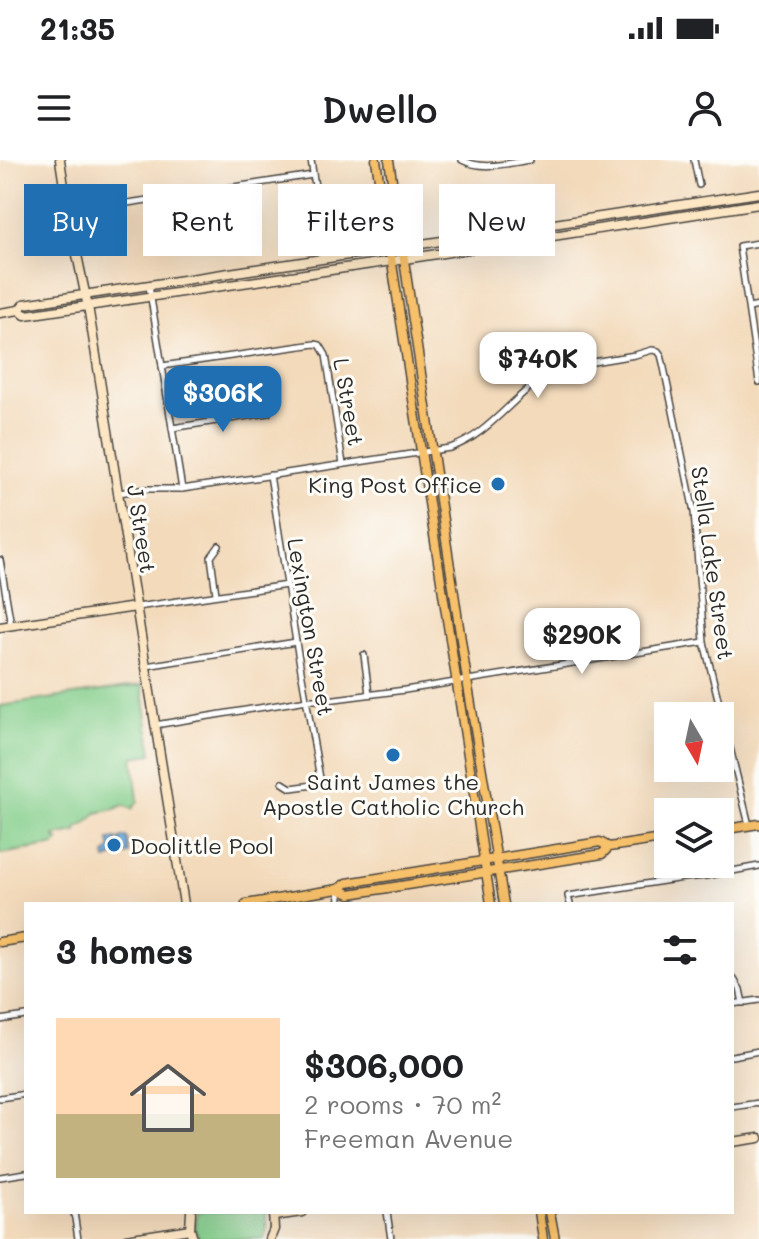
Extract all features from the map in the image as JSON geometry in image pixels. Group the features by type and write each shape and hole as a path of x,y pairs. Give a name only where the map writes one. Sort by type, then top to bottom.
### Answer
{"main road":[{"name":"J Street","path":"60,160 64,184"},
{"path":"376,160 381,184"},
{"path":"389,160 391,184"},
{"path":"423,245 759,193"},
{"path":"0,313 19,310 24,304 235,284 759,204"},
{"path":"657,209 659,220"},
{"name":"J Street","path":"78,256 184,902"},
{"path":"150,291 233,273 351,256"},
{"path":"397,256 433,451 504,902"},
{"path":"294,275 320,266 326,260"},
{"path":"398,260 422,453 491,902"},
{"path":"233,273 235,284"},
{"path":"0,627 136,607"},
{"path":"463,725 469,732 476,755 480,756"},
{"path":"734,828 759,824"},
{"path":"338,889 350,894 499,871 602,854 609,847 654,840"},
{"path":"258,902 338,889 347,883 600,842 609,847"},
{"path":"381,889 387,882 400,879 402,874"},
{"path":"0,942 24,938"},
{"path":"734,1142 759,1138"},
{"path":"191,1214 193,1239"},
{"path":"270,1239 274,1229 273,1214"},
{"path":"539,1214 543,1239"},
{"path":"550,1214 555,1239"},
{"path":"126,1239 190,1229"}],"street":[{"path":"311,160 326,260"},
{"path":"462,160 477,166 530,160"},
{"path":"694,160 699,185"},
{"path":"127,203 313,175"},
{"path":"759,243 739,246 759,382"},
{"path":"150,291 182,489"},
{"path":"749,308 759,306"},
{"name":"L Street","path":"162,366 320,345 326,355 343,464"},
{"name":"Stella Lake Street","path":"433,451 464,443 477,435 553,370 658,351 694,512 704,642 749,825"},
{"path":"172,428 268,413"},
{"path":"118,493 182,489 433,451"},
{"name":"Lexington Street","path":"270,475 321,784 291,788 283,783"},
{"path":"216,594 211,557 219,546"},
{"path":"0,560 11,625"},
{"path":"136,607 287,585"},
{"path":"145,667 296,642"},
{"path":"154,725 307,700 456,682 704,642"},
{"path":"364,655 369,694"},
{"path":"734,871 759,866"},
{"path":"570,902 568,896 683,878"},
{"path":"338,889 341,902"},
{"path":"734,979 743,1003"},
{"path":"734,1004 759,1000"},
{"path":"0,1020 24,1016"},
{"path":"734,1056 759,1051"},
{"path":"0,1098 24,1094"},
{"path":"734,1107 759,1103"},
{"path":"0,1177 24,1173"},
{"path":"74,1214 78,1239"},
{"path":"387,1214 391,1239"}],"green space":[{"path":"142,685 152,754 133,757 138,801 132,809 123,805 96,813 77,828 77,832 55,836 58,840 56,845 0,854 0,706"},
{"path":"197,1214 266,1214 264,1239 199,1239 195,1230"}],"water":[{"name":"Doolittle Pool","path":"125,837 129,854 111,856 106,860 105,854 111,850 109,840 117,839 121,851 120,839"}],"place":[{"name":"King Post Office","path":"498,484"},
{"name":"Saint James the Apostle Catholic Church","path":"393,755"},
{"name":"Doolittle Pool","path":"114,845"}]}
